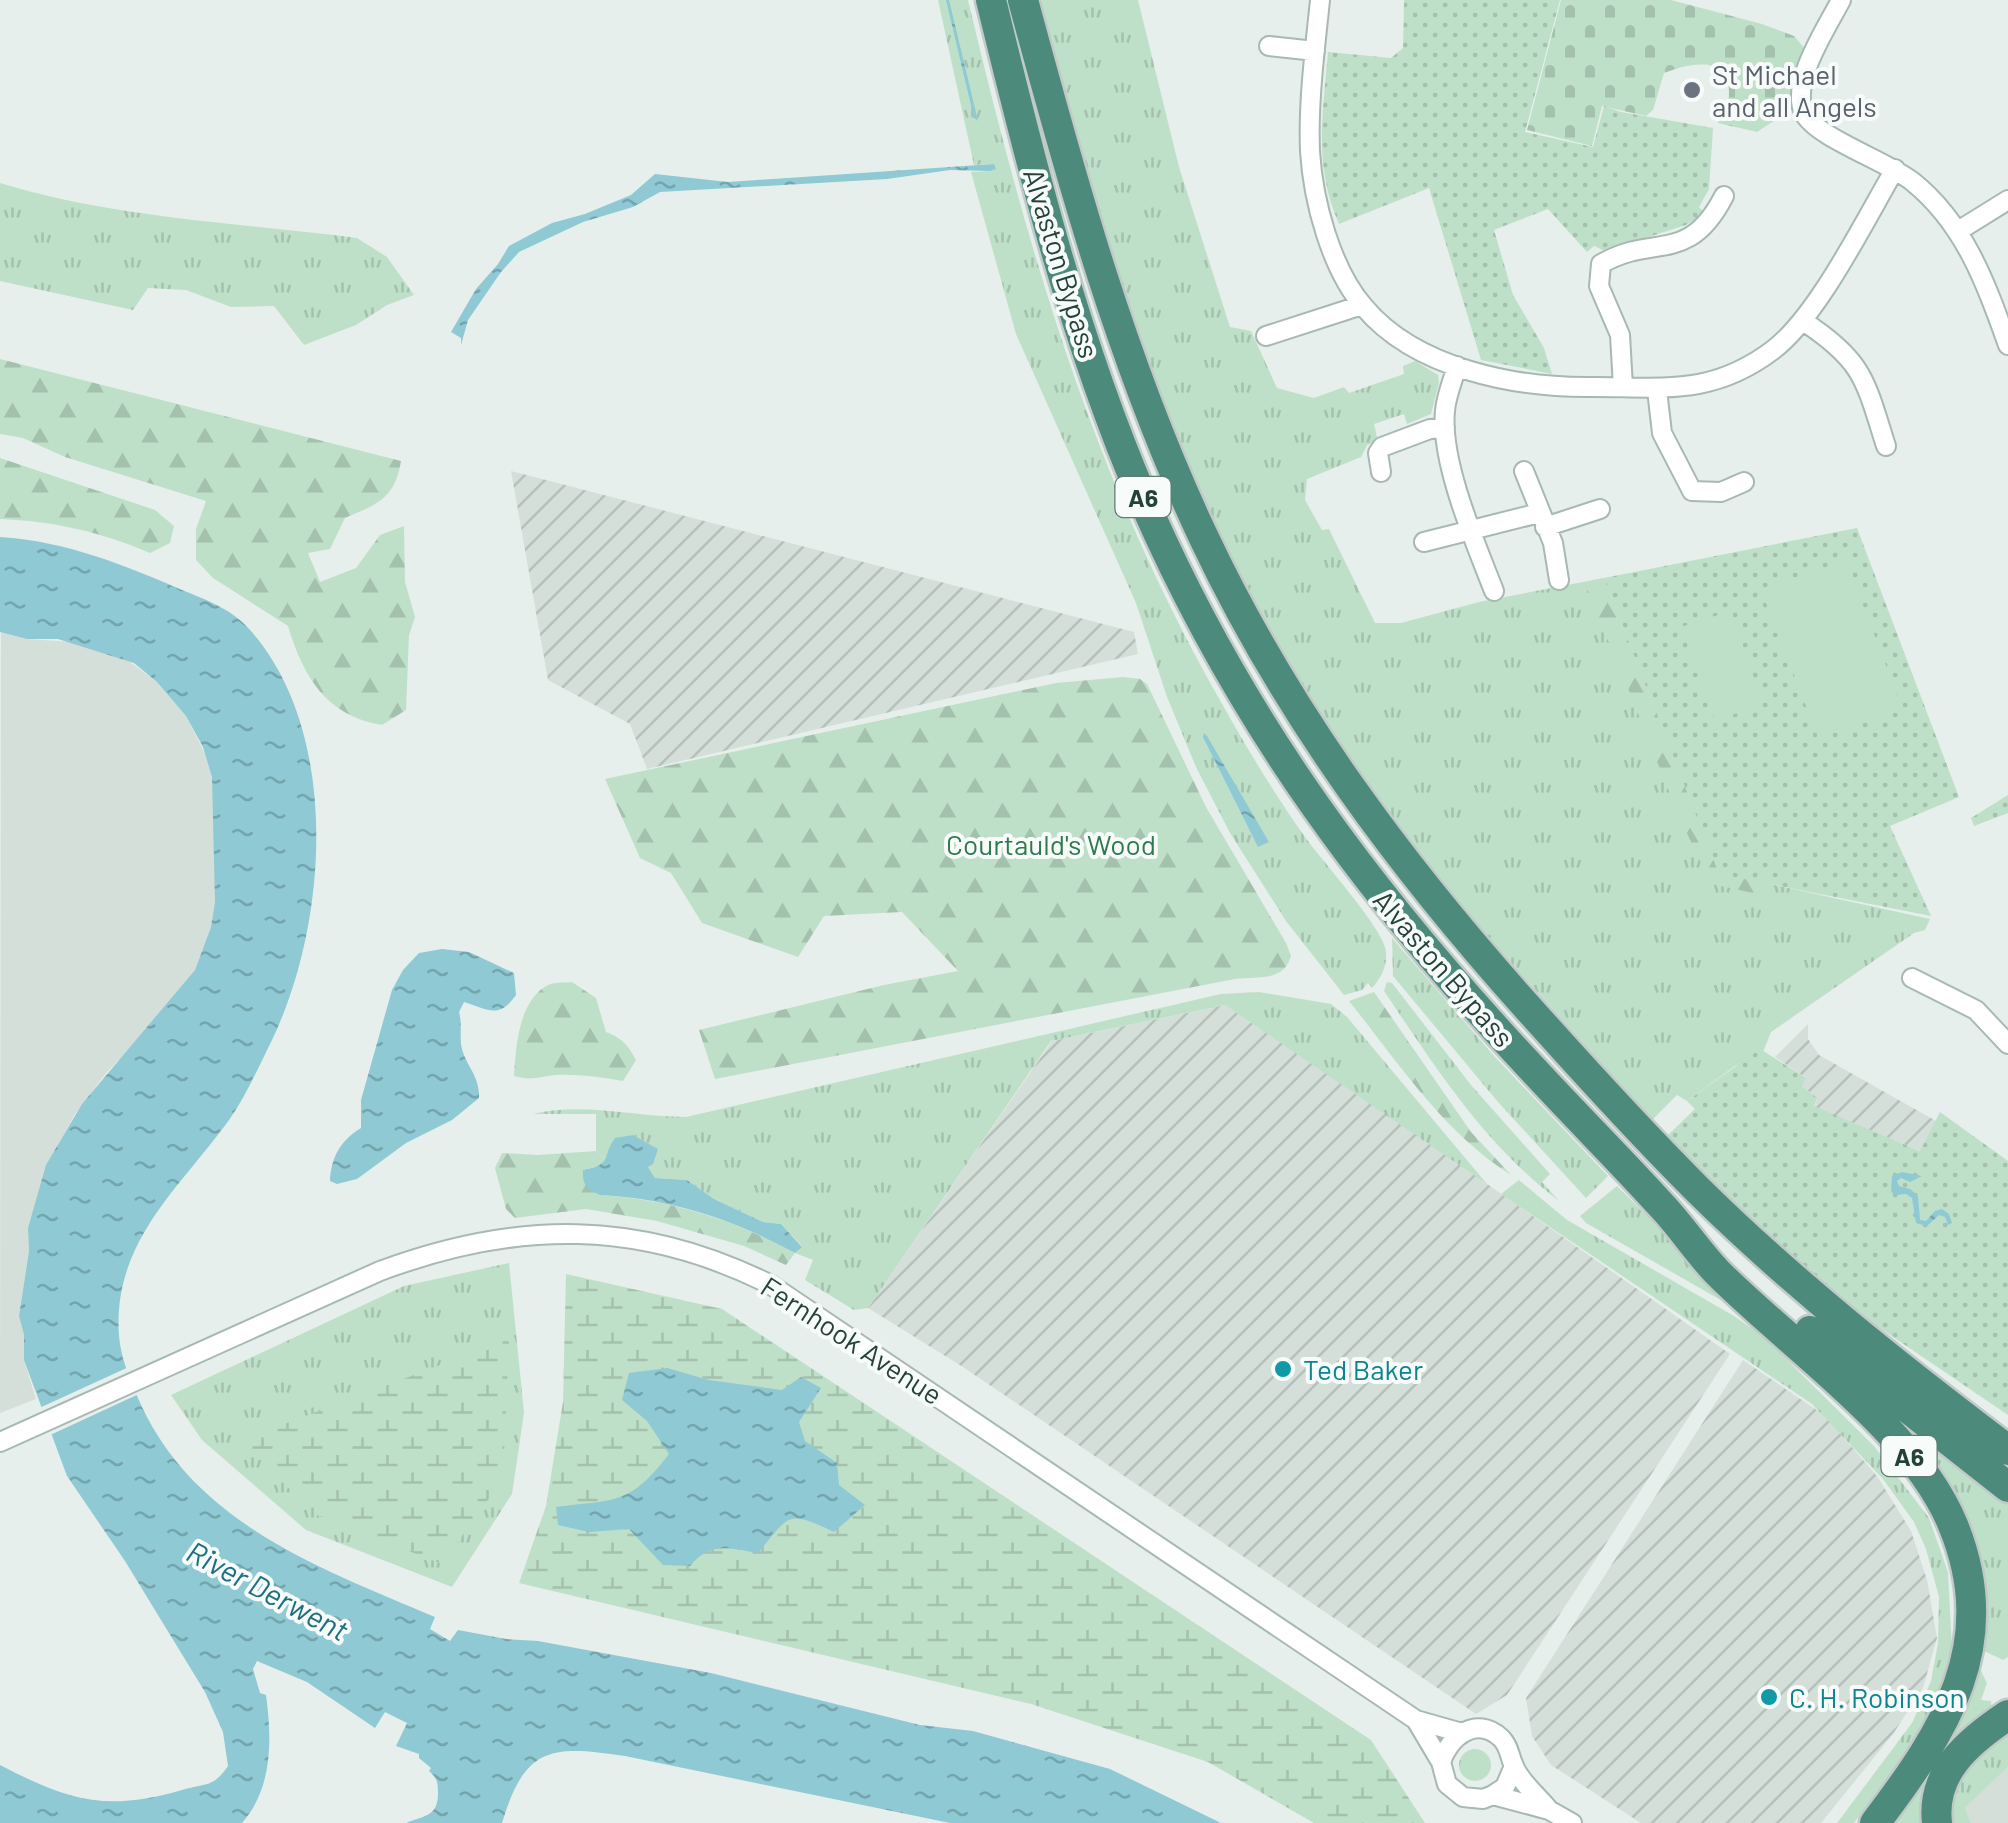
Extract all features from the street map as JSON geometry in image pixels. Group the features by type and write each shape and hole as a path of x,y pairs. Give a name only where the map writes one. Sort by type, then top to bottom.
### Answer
{"highway":[{"name":"Alvaston Bypass","path":"991,0 1057,256 1104,399 1166,548 1223,660 1301,788 1403,924 1480,1013 1665,1209 1716,1271 1800,1345 1894,1438 1923,1474 1956,1531 1970,1607 1967,1654 1958,1690 1931,1746 1875,1823"},
{"name":"Alvaston Bypass","path":"1023,0 1098,264 1175,472 1232,594 1336,768 1391,847 1448,918 1588,1074 1700,1191 1835,1314 1896,1362"},
{"path":"1665,1209 1823,1342 2008,1487"},
{"path":"1896,1362 2008,1450"},
{"name":"A6","path":"1896,1362 2008,1430"},
{"path":"1937,1823 1938,1790 1954,1760 1966,1746 2008,1715"}],"street":[{"path":"1320,0 1314,50 1311,156 1319,202 1338,263 1362,305 1378,322 1416,347 1457,366 1513,382 1657,390 1697,386 1742,370 1779,346 1803,320 1895,169"},
{"path":"1841,0 1804,76 1804,113 1817,129 1895,169 1932,198 1975,260 2008,345"},
{"path":"1269,46 1314,50"},
{"path":"1601,264 1613,257 1689,238 1705,229 1724,196"},
{"path":"1958,231 2008,200"},
{"path":"1583,256 1601,264"},
{"path":"1601,264 1599,286 1620,335 1622,387"},
{"path":"1266,336 1362,305"},
{"path":"1803,320 1846,354 1866,380 1886,446"},
{"path":"1457,366 1445,408 1447,448 1494,591"},
{"path":"1657,390 1662,434 1692,491 1721,492 1744,482"},
{"path":"1381,472 1378,453 1382,447 1445,428"},
{"path":"1524,470 1553,544 1559,580"},
{"path":"1424,542 1451,533 1600,508"},
{"path":"1912,978 1947,986 2008,1044"},
{"name":"Fernhook Avenue","path":"0,1442 380,1271 460,1244 508,1236 584,1232 686,1250 740,1270 786,1294 1416,1720 1462,1733 1480,1728 1497,1734 1508,1747 1514,1766 1550,1810"},
{"name":"Fernhook Avenue","path":"1416,1720 1453,1792 1472,1800 1493,1795 1550,1810 1572,1823"},
{"path":"1440,1762 1445,1749 1462,1733"},
{"path":"1493,1795 1505,1787 1514,1766"}],"shaded area":[{"path":"511,471 1134,632 1138,654 647,769 630,724 548,680"},
{"path":"1,632 27,639 73,642 126,659 157,682 186,716 209,762 214,789 215,902 211,927 195,970 106,1073 75,1114 50,1160 28,1228 29,1251 19,1316 24,1360 36,1399 0,1413"},
{"path":"1225,1005 1730,1354 1507,1695 1476,1714 963,1367 868,1308 1052,1041"},
{"path":"1808,1024 1808,1039 1819,1055 1936,1121 1921,1151 1814,1108 1817,1098 1802,1086 1806,1078 1775,1057"},
{"path":"1743,1360 1824,1415 1877,1476 1911,1531 1927,1580 1937,1638 1923,1688 1893,1734 1821,1823 1641,1823 1551,1765 1532,1736 1526,1698"},
{"path":"2008,1767 2008,1823 1971,1823 1965,1808"}],"green space":[{"path":"938,0 968,0 1041,275 1102,451 1138,538 1179,624 1253,758 1305,837 1380,936 1385,964 1372,988 1368,983 1362,990 1344,995 1286,921 1230,833 1196,767 1167,697 1136,603 1016,334 971,172 990,171 993,164 974,165"},
{"path":"1037,0 1138,0 1179,167 1230,327 1251,331 1277,388 1314,398 1344,387 1349,393 1404,374 1403,366 1415,361 1438,375 1431,414 1407,424 1404,414 1374,424 1378,441 1367,445 1361,457 1307,479 1305,500 1322,530 1329,529 1375,623 1401,623 1479,602 1604,578 1719,873 1930,919 1925,930 1914,933 1771,1032 1761,1057 1735,1066 1687,1101 1677,1095 1652,1120 1394,832 1354,775 1236,577 1156,384 1099,217"},
{"path":"1404,0 1560,0 1525,132 1593,147 1604,106 1713,128 1709,189 1699,207 1705,213 1686,225 1605,251 1594,246 1587,252 1548,209 1494,230 1513,295 1544,348 1552,374 1481,360 1429,188 1339,224 1323,160 1328,52 1391,58 1403,48"},
{"path":"1561,0 1671,0 1794,36 1807,51 1794,108 1757,132 1718,123 1721,111 1727,110 1727,80 1714,66 1691,65 1664,73 1653,110 1646,116 1602,106 1592,146 1527,130"},
{"path":"0,183 132,212 357,238 387,257 414,295 387,305 356,325 304,345 274,306 231,307 186,290 148,288 133,310 0,281"},
{"path":"0,359 401,461 394,484 383,498 345,518 330,549 308,553 320,582 356,568 380,535 404,526 405,582 415,617 409,635 406,710 382,725 346,713 320,691 301,661 288,626 213,578 196,560 196,529 206,501 65,457 23,438 0,434"},
{"path":"0,458 155,510 174,526 170,543 150,553 76,529 0,519"},
{"path":"1857,528 1959,797 1890,826 1931,916 1719,874 1604,578"},
{"path":"1846,560 1902,708 1818,737 1761,590"},
{"path":"1604,578 1719,873 1763,882 1771,889 1766,896 1717,885 1708,877 1586,593 1594,580"},
{"path":"1731,611 1763,705 1715,720 1681,627"},
{"name":"Courtauld's Wood","path":"1123,677 1147,684 1206,807 1286,943 1291,956 1283,970 1269,976 1235,979 715,1079 699,1030 958,971 902,912 824,916 798,957 702,923 671,873 640,858 605,779 1056,683"},
{"path":"2008,795 2008,813 1974,826 1971,818"},
{"path":"1392,938 1495,1057 1608,1176 1586,1198 1498,1102 1393,976"},
{"path":"572,982 596,998 606,1032 624,1043 636,1060 623,1081 572,1075 514,1076 520,1026 530,1002 548,985"},
{"path":"1387,982 1392,983 1471,1085 1550,1174 1542,1182 1559,1201 1507,1155 1463,1104 1384,991"},
{"path":"1259,992 1331,1004 1347,1017 1487,1184 1225,1005 1051,1041 868,1308 854,1310 805,1280 813,1260 795,1253 802,1246 781,1224 763,1222 714,1199 687,1180 655,1178 648,1167 657,1149 633,1135 611,1144 607,1160 596,1151 596,1114 533,1114 571,1109 686,1117 1221,994"},
{"path":"1374,992 1471,1132 1511,1175 1443,1117 1349,1001"},
{"path":"1760,1049 1806,1078 1802,1086 1817,1098 1814,1106 1920,1151 1940,1112 2008,1161 2008,1415 1843,1303 1774,1244 1666,1137 1695,1109 1687,1101"},
{"path":"596,1151 607,1160 583,1170 601,1195 652,1201 701,1213 795,1253 786,1265 744,1246 657,1221 586,1209 515,1218 506,1209 495,1168 502,1153"},
{"path":"1519,1180 1567,1220 1764,1337 1874,1446 1929,1518 1948,1572 1952,1649 1947,1672 1939,1697 1918,1736 1854,1823 1837,1823 1912,1723 1931,1681 1938,1643 1939,1597 1914,1522 1883,1479 1812,1404 1501,1194"},
{"path":"1617,1186 1754,1319 1586,1223 1580,1216"},
{"path":"509,1263 524,1413 512,1494 452,1587 306,1530 202,1440 171,1395 404,1286"},
{"path":"566,1274 722,1309 1371,1740 1425,1823 1314,1823 1208,1762 1031,1704 519,1583 546,1506 563,1402"},
{"path":"509,1339 503,1479 442,1564 314,1514 242,1440"},
{"path":"1845,1378 2008,1501 2008,1657 2003,1660 1978,1648 1978,1580"},
{"path":"1978,1665 1987,1683 1981,1700 1991,1701 1992,1713 1925,1792 1922,1823 1894,1823 1944,1748"},
{"path":"2008,1733 2008,1767 1965,1808 1971,1823 1953,1823 1951,1808 1958,1782 1974,1760"},
{"path":"1475,1749 1487,1753 1491,1765 1487,1777 1475,1781 1463,1777 1459,1765 1463,1753"}],"water":[{"path":"949,0 978,121 974,118"},
{"path":"994,164 996,169 990,171 950,170 887,179 660,192 633,207 583,222 519,252 468,320 461,345 461,338 451,332 476,289 509,246 552,223 631,195 655,174 728,182"},
{"name":"River Derwent","path":"0,537 96,556 205,599 237,617 280,673 300,722 312,775 316,830 314,886 291,993 235,1111 171,1193 138,1244 126,1272 120,1303 120,1345 134,1390 166,1448 196,1483 230,1513 307,1561 435,1617 430,1629 450,1641 458,1630 538,1641 711,1673 920,1725 973,1731 1110,1769 1221,1823 950,1823 625,1756 578,1751 544,1756 532,1765 521,1778 502,1823 406,1823 433,1810 438,1793 431,1768 419,1754 396,1746 407,1723 385,1712 375,1728 307,1682 257,1661 253,1669 260,1693 266,1695 268,1712 268,1762 260,1794 242,1823 0,1823 0,1765 68,1795 109,1801 155,1797 208,1784 228,1766 223,1732 205,1692 125,1561 67,1476 24,1360 19,1316 29,1251 28,1228 46,1165 82,1104 195,970 211,927 215,902 212,777 203,747 186,716 157,682 134,663 58,639 27,639 0,632"},
{"path":"1204,733 1207,736 1269,842 1258,847"},
{"path":"442,949 469,952 514,973 516,995 510,1003 493,1011 464,1002 459,1012 461,1044 477,1082 479,1098 452,1120 406,1143 357,1179 337,1184 330,1181 338,1150 361,1128 361,1100 392,990 419,953"},
{"path":"633,1135 658,1149 648,1167 655,1178 687,1180 714,1199 763,1222 781,1224 802,1247 795,1253 701,1213 652,1201 600,1195 589,1188 583,1170 603,1162 615,1138"},
{"path":"1902,1172 1922,1176 1910,1182 1901,1178 1897,1181 1918,1196 1920,1220 1926,1221 1942,1209 1952,1223 1948,1225 1945,1217 1939,1215 1927,1226 1916,1223 1912,1198 1891,1191 1892,1176"},
{"path":"667,1368 709,1380 782,1390 801,1377 821,1388 799,1422 805,1441 837,1463 839,1485 865,1505 834,1532 806,1520 790,1520 758,1553 729,1548 713,1550 690,1566 663,1565 629,1529 589,1532 558,1525 556,1507 608,1500 631,1492 669,1454 647,1421 622,1400 629,1373"}],"pier":[{"path":"131,1366 141,1393 46,1437 37,1409"}],"place":[{"name":"St Michael and all Angels","path":"1692,90"},
{"name":"Ted Baker","path":"1283,1369"},
{"name":"C. H. Robinson","path":"1769,1697"}]}
